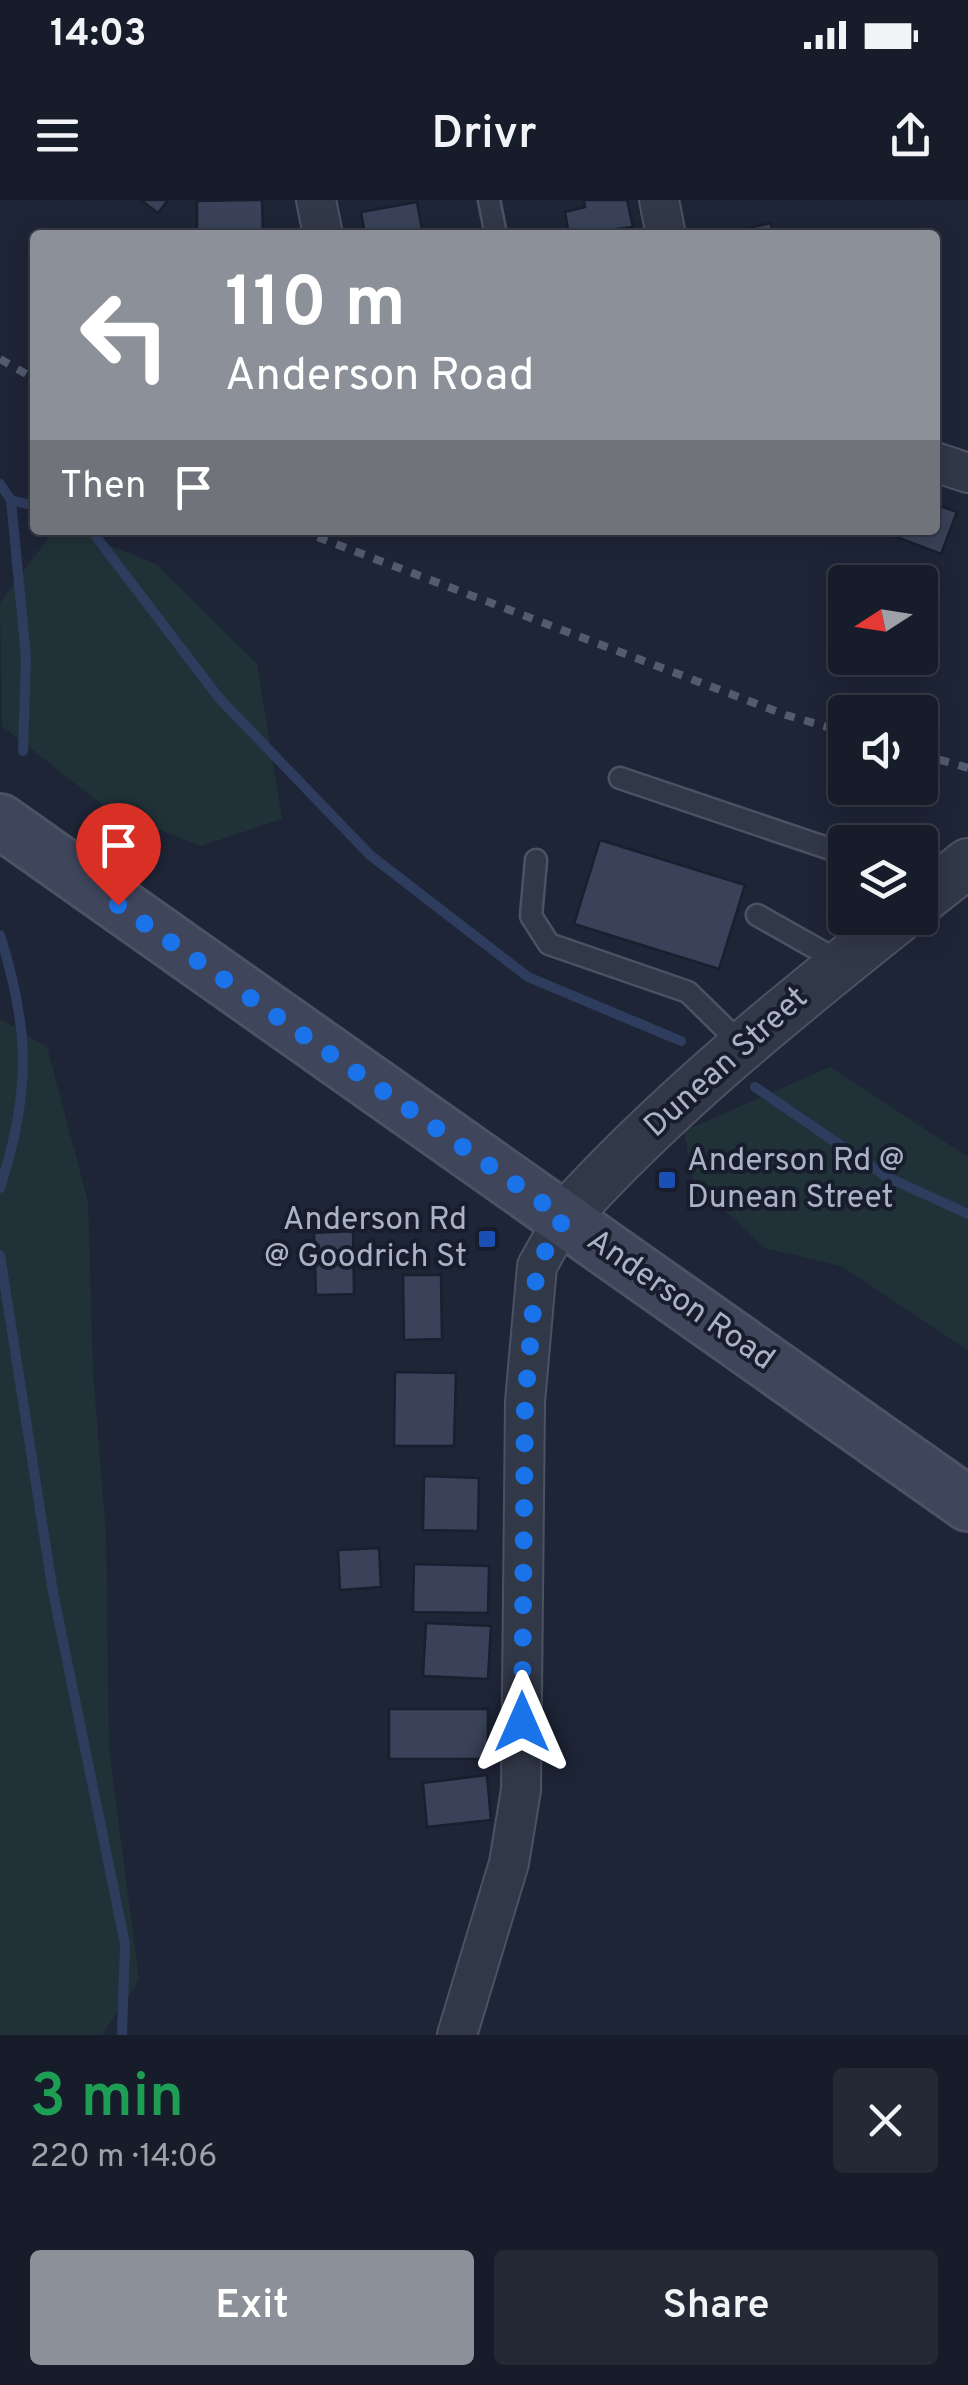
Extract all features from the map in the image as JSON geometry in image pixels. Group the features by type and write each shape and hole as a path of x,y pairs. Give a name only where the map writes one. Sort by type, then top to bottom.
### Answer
{"main road":[{"name":"Anderson Road","path":"0,822 968,1504"}],"street":[{"path":"316,200 322,230"},
{"path":"658,200 665,230"},
{"path":"940,464 968,473"},
{"path":"938,886 968,863"},
{"name":"Dunean Street","path":"564,1218 604,1174 741,1044 877,935"},
{"path":"457,2035 509,1863 521,1790 525,1402 537,1266 564,1218"}],"lane":[{"path":"489,200 495,230"},
{"path":"620,778 828,848"},
{"path":"536,860 531,916 549,944 688,992 741,1044"},
{"path":"757,915 842,963"}],"shaded area":[{"path":"50,535 84,535 156,564 257,664 282,819 201,846 109,810 2,726 0,603"},
{"path":"0,1019 47,1047 88,1202 93,1372 106,1534 109,1748 139,1980 102,2035 0,2035"},
{"path":"830,1067 968,1157 968,1350 841,1266 765,1248 693,1180 684,1131"}],"building":[{"path":"141,200 168,200 158,213"},
{"path":"262,200 263,230 197,230 197,201"},
{"path":"584,200 627,200 633,227 568,230 565,212 585,207"},
{"path":"417,202 422,230 364,230 361,212"},
{"path":"771,223 772,230 738,230"},
{"path":"940,506 957,512 941,554 891,535 940,535"},
{"path":"600,840 745,885 719,969 574,924"},
{"path":"353,1231 354,1294 316,1295 314,1233"},
{"path":"403,1275 441,1275 442,1339 404,1340"},
{"path":"395,1372 456,1373 454,1446 394,1446"},
{"path":"424,1476 479,1478 478,1531 423,1530"},
{"path":"379,1548 381,1587 340,1590 338,1550"},
{"path":"414,1564 489,1566 488,1613 413,1612"},
{"path":"426,1623 491,1626 488,1679 423,1676"},
{"path":"389,1709 488,1709 488,1759 389,1759"},
{"path":"487,1775 491,1820 427,1827 423,1783"}],"waterway":[{"path":"0,484 11,500 26,657 23,751"},
{"path":"11,500 30,505"},
{"path":"95,535 219,698 370,855 528,977 681,1041"},
{"path":"0,935 17,1001 23,1061 17,1121 0,1188"},
{"path":"755,1087 887,1177 968,1214"},
{"path":"0,1255 53,1592 125,1944 122,2035"}],"railway":[{"path":"0,359 30,376"},
{"path":"312,535 786,715 828,727"},
{"path":"938,759 968,768"}],"place":[{"name":"Anderson Rd @ Dunean Street","path":"667,1180"},
{"name":"Anderson Rd @ Goodrich St","path":"487,1239"}],"route":[{"path":"118,905 564,1218 537,1266 525,1402 522,1722"}]}
